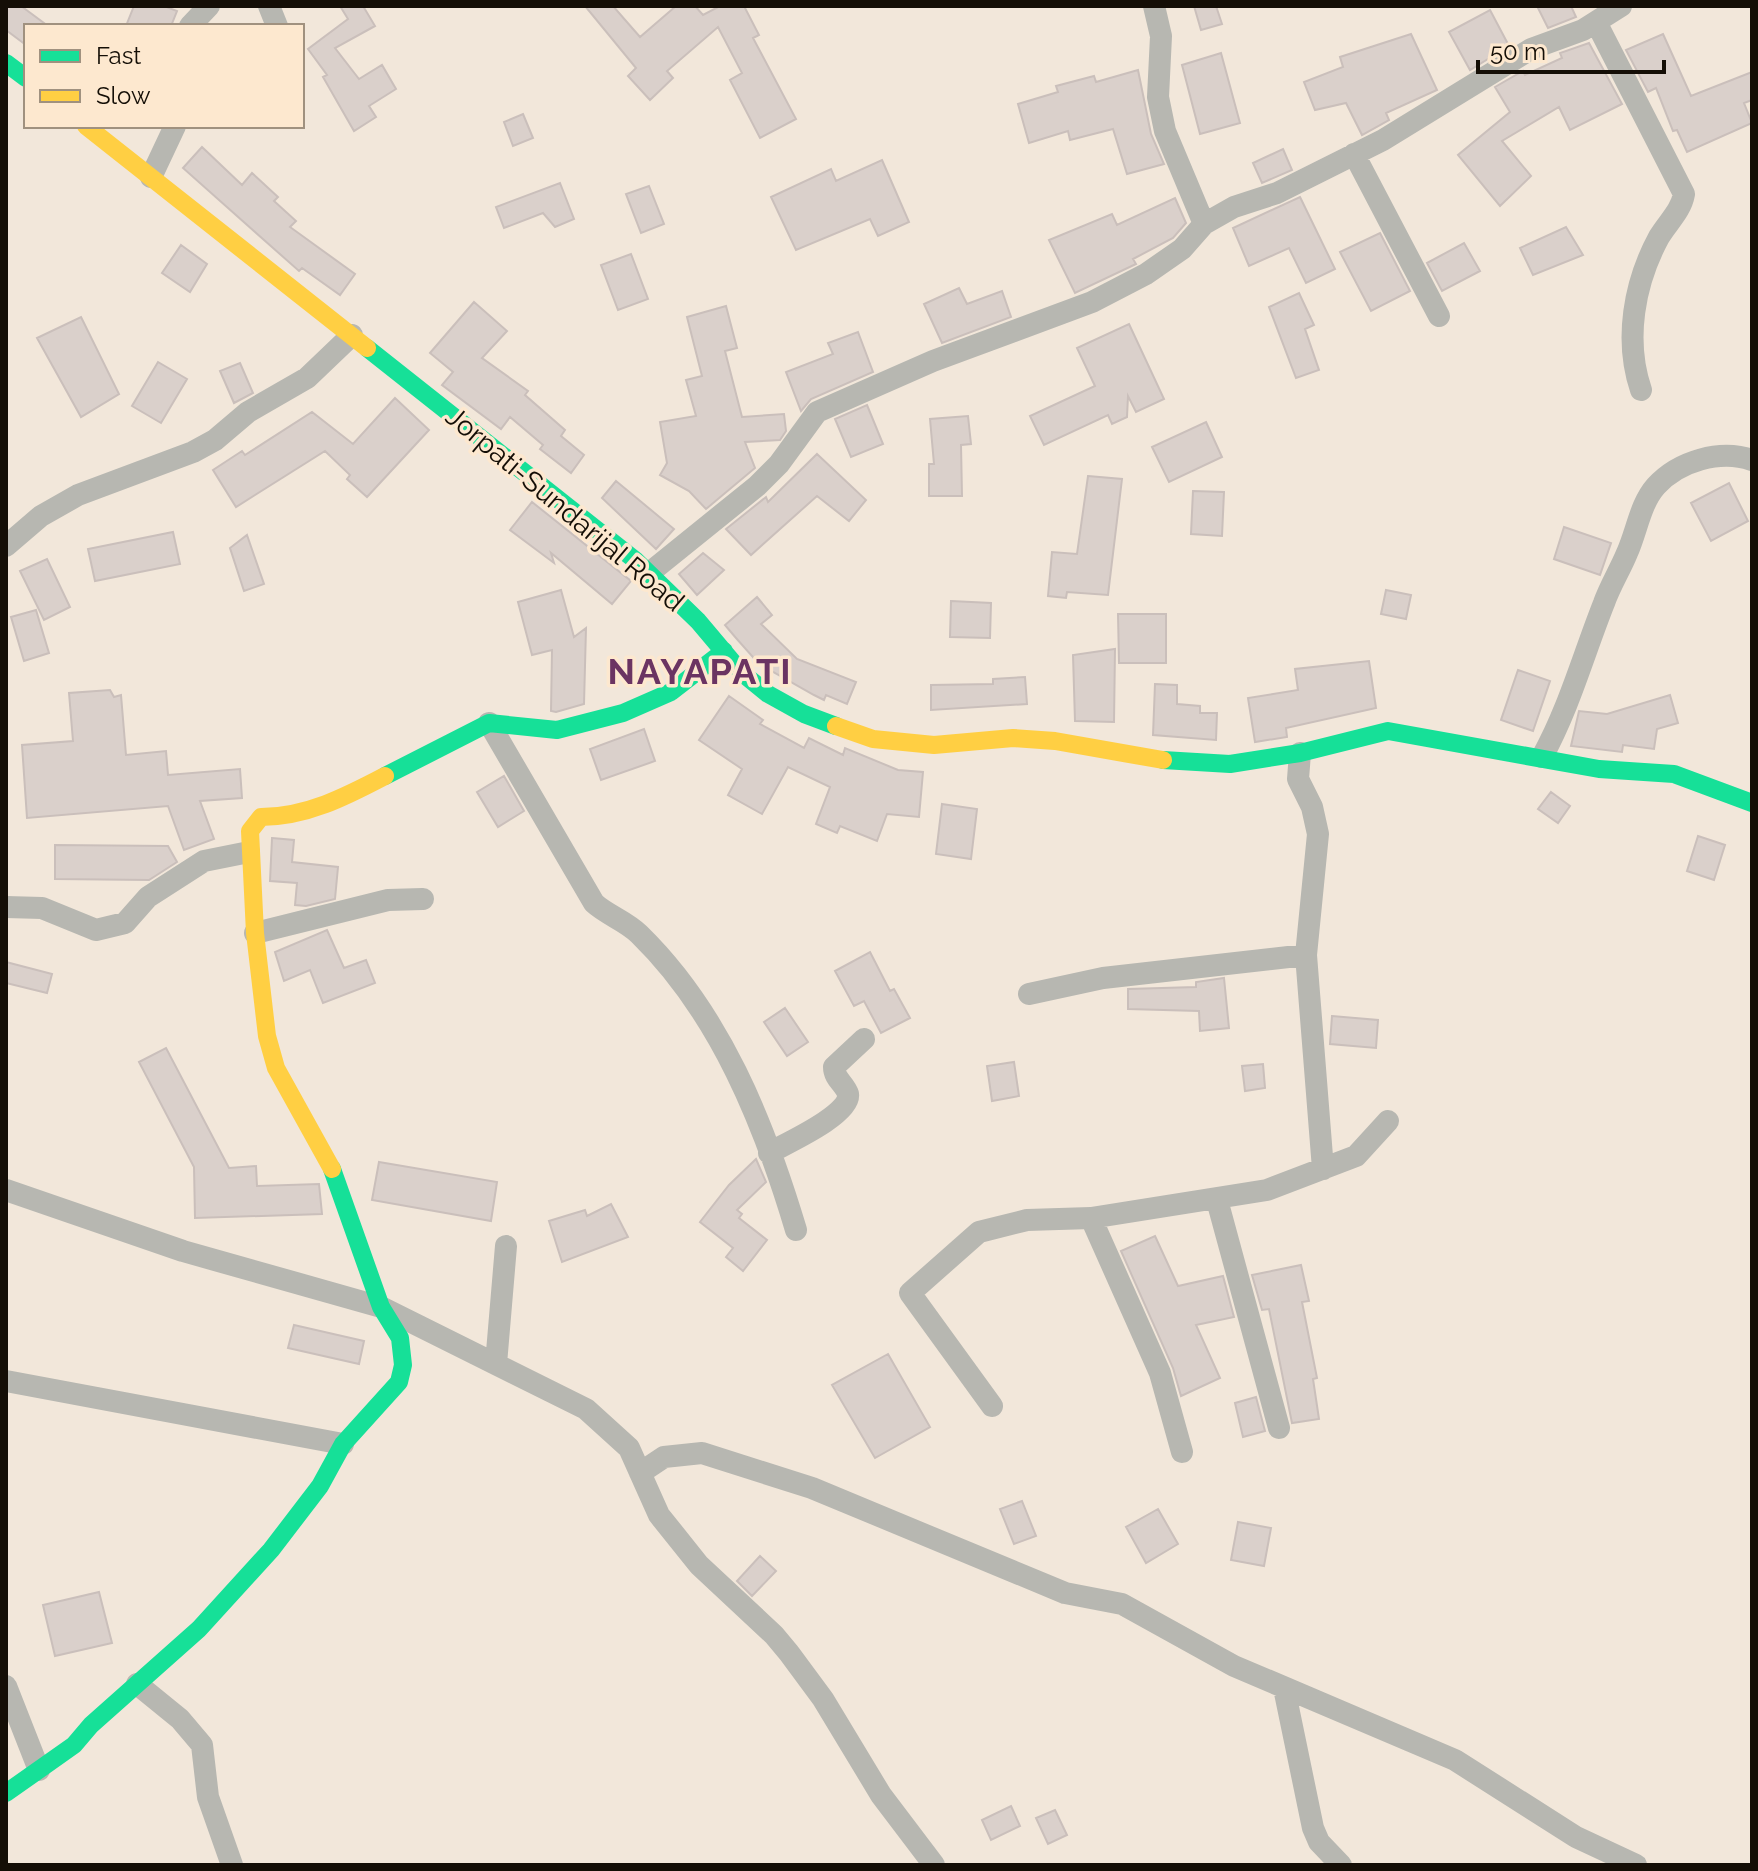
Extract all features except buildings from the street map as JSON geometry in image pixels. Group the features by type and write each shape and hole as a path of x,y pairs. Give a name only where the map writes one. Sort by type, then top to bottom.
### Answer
{"main road":[{"path":"6,63 24,76"},
{"name":"Jorpati-Sundarijal Road","path":"89,128 556,496 648,574 741,672 768,694 804,714 873,739 934,745 986,739 1041,740 1171,761 1230,764 1300,753 1388,731 1599,769 1674,774 1751,800"},
{"path":"6,1793 74,1745 199,1629 271,1550 320,1486 343,1444 385,1400 401,1374 400,1338 381,1307 335,1174 276,1068 267,1036 255,933 250,831 261,817 287,817 341,799 489,723 557,730 623,713 671,692 724,651"}],"street":[{"path":"192,24 209,6"},
{"path":"1154,6 1161,36 1158,97 1165,131 1204,224"},
{"path":"648,574 757,486 779,464 817,412 933,361 1092,302 1146,274 1182,249 1204,224 1234,207 1277,193 1354,154 1531,49 1596,22 1621,6"},
{"path":"1596,22 1684,194 1682,205 1649,257 1637,288 1633,356 1641,390"},
{"path":"151,177 174,128"},
{"path":"1354,154 1439,316"},
{"path":"6,546 41,516 78,495 193,452 215,440 248,412 307,378 352,335"},
{"path":"1542,757 1565,715 1605,601 1627,555 1645,502 1674,470 1696,461 1719,456 1752,460"},
{"path":"489,723 594,903 609,917 635,930 659,955 708,1022 746,1088 796,1230"},
{"path":"1300,753 1298,779 1312,807 1318,834 1306,955 1323,1169"},
{"path":"6,907 42,908 96,930 125,923 148,897 204,861 249,852"},
{"path":"255,933 388,900 423,899"},
{"path":"1029,994 1103,978 1306,955"},
{"path":"769,1153 837,1115 846,1105 848,1095 834,1067 864,1039"},
{"path":"992,1406 910,1293 979,1232 1027,1220 1091,1218 1267,1190 1356,1156 1388,1121"},
{"path":"6,1190 183,1251 381,1307 586,1409 629,1448 659,1515 699,1565 774,1635 823,1699 881,1795 934,1865"},
{"path":"1217,1200 1279,1428"},
{"path":"1091,1218 1160,1373 1182,1452"},
{"path":"496,1364 506,1246"},
{"path":"6,1381 343,1444"},
{"path":"640,1473 664,1457 702,1453 812,1488 1065,1593 1122,1604 1234,1666 1455,1760 1576,1837 1636,1865"},
{"path":"137,1684 180,1719 202,1745 208,1797 232,1865"},
{"path":"6,1686 39,1770"},
{"path":"1284,1688 1313,1828 1319,1842 1341,1865"}],"traffic: fast":[{"path":"6,63 24,76"},
{"path":"367,348 635,560 698,621 741,672 768,694 804,714 836,726"},
{"path":"385,776 489,723 557,730 623,713 671,692 724,651"},
{"path":"1163,760 1230,764 1300,753 1388,731 1599,769 1674,774 1752,803"},
{"path":"6,1793 74,1745 91,1725 199,1629 271,1550 320,1486 343,1444 399,1382 403,1365 400,1338 381,1307 332,1169"}],"traffic: slow":[{"path":"89,128 367,348"},
{"path":"836,726 873,739 934,745 1013,738 1055,741 1163,760"},
{"path":"332,1169 276,1068 267,1036 255,933 250,831 261,817 309,810 385,776"}],"district":[{"name":"NAYAPATI","path":"700,671"}]}
